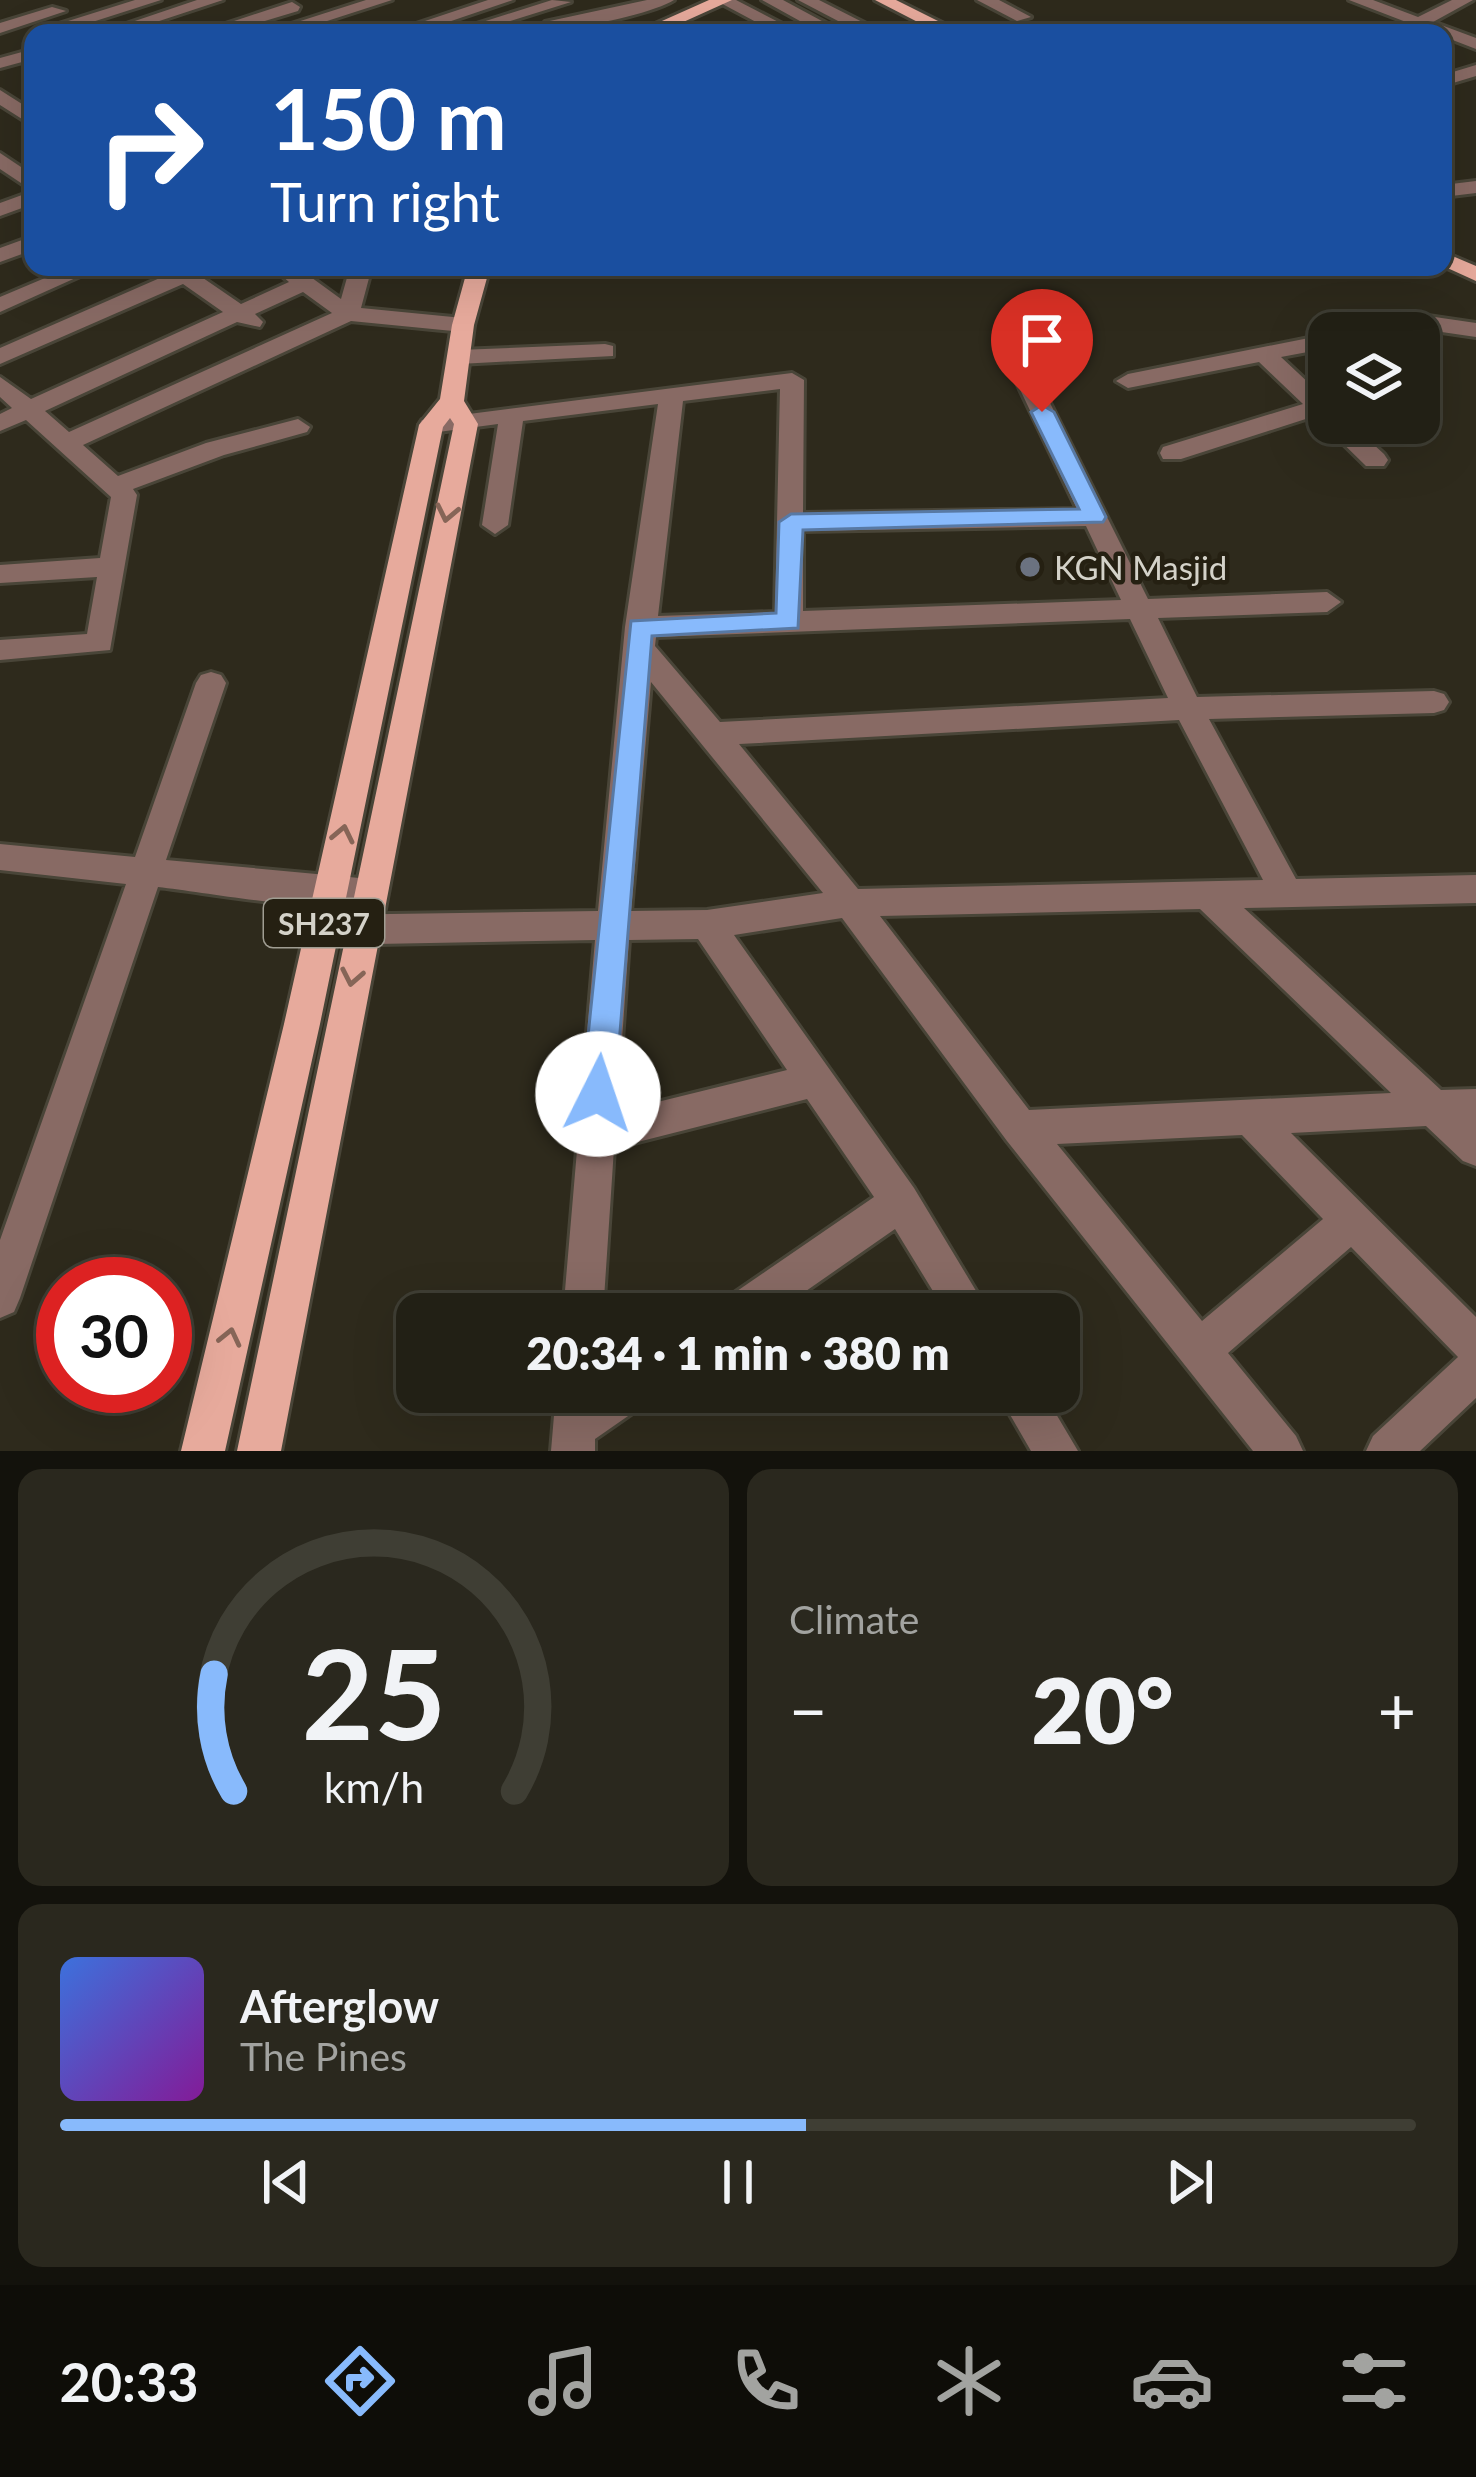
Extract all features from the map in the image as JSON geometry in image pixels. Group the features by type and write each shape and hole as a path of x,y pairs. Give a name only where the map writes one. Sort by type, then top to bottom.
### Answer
{"main road":[{"path":"883,0 934,24"},
{"path":"900,0 949,24"},
{"path":"670,24 719,1"},
{"name":"SH237","path":"259,1451 362,928 463,325 477,276"},
{"name":"SH237","path":"203,1451 331,891 450,417"}],"street":[{"path":"0,28 98,0"},
{"path":"0,10 39,16 154,0"},
{"path":"134,24 215,0"},
{"path":"229,0 260,24"},
{"path":"238,24 315,0"},
{"path":"442,0 482,24"},
{"path":"426,24 505,0"},
{"path":"567,24 666,0"},
{"path":"770,0 819,24"},
{"path":"806,0 856,24"},
{"path":"985,0 1022,17"},
{"path":"1357,0 1423,24"},
{"path":"1387,11 1408,0"},
{"path":"1418,22 1471,0"},
{"path":"504,24 564,1"},
{"path":"719,1 772,24"},
{"path":"312,24 389,7"},
{"path":"350,24 389,7"},
{"path":"0,160 24,178"},
{"path":"0,304 67,276"},
{"path":"0,357 169,276"},
{"path":"186,276 280,342"},
{"path":"295,276 348,314"},
{"path":"348,314 359,276"},
{"path":"0,422 304,283"},
{"path":"66,443 348,314 463,325"},
{"path":"1440,325 1476,330"},
{"path":"1008,341 1188,708 1287,893"},
{"path":"1128,381 1308,345"},
{"path":"459,357 605,351"},
{"path":"1264,354 1308,396"},
{"path":"450,417 511,418 793,380 789,622"},
{"path":"0,384 124,495 100,643 0,650"},
{"path":"585,1293 611,926 639,637 671,398"},
{"path":"495,525 511,418"},
{"path":"1172,453 1308,420"},
{"path":"115,487 215,449 298,427"},
{"path":"1358,444 1375,460"},
{"path":"791,522 1094,517"},
{"path":"0,574 111,567"},
{"path":"639,637 789,622 1327,602"},
{"path":"639,637 850,903 1020,1128 1281,1451"},
{"path":"0,1298 212,683"},
{"path":"712,734 1188,708 1434,702"},
{"path":"2,863 148,869 331,891 369,890"},
{"path":"322,930 706,924 850,903 1476,889"},
{"path":"1207,895 1476,1148"},
{"path":"706,924 900,1202 957,1293"},
{"path":"596,1136 815,1080"},
{"path":"1020,1128 1476,1106"},
{"path":"1250,1117 1476,1346"},
{"path":"769,1293 900,1202"},
{"path":"1199,1351 1352,1220"},
{"path":"1388,1451 1476,1369"},
{"path":"1028,1413 1045,1447"}],"place":[{"name":"KGN Masjid","path":"1030,567"}],"route":[{"path":"598,1094 640,628 789,622 791,522 1094,517 1042,412"}]}
